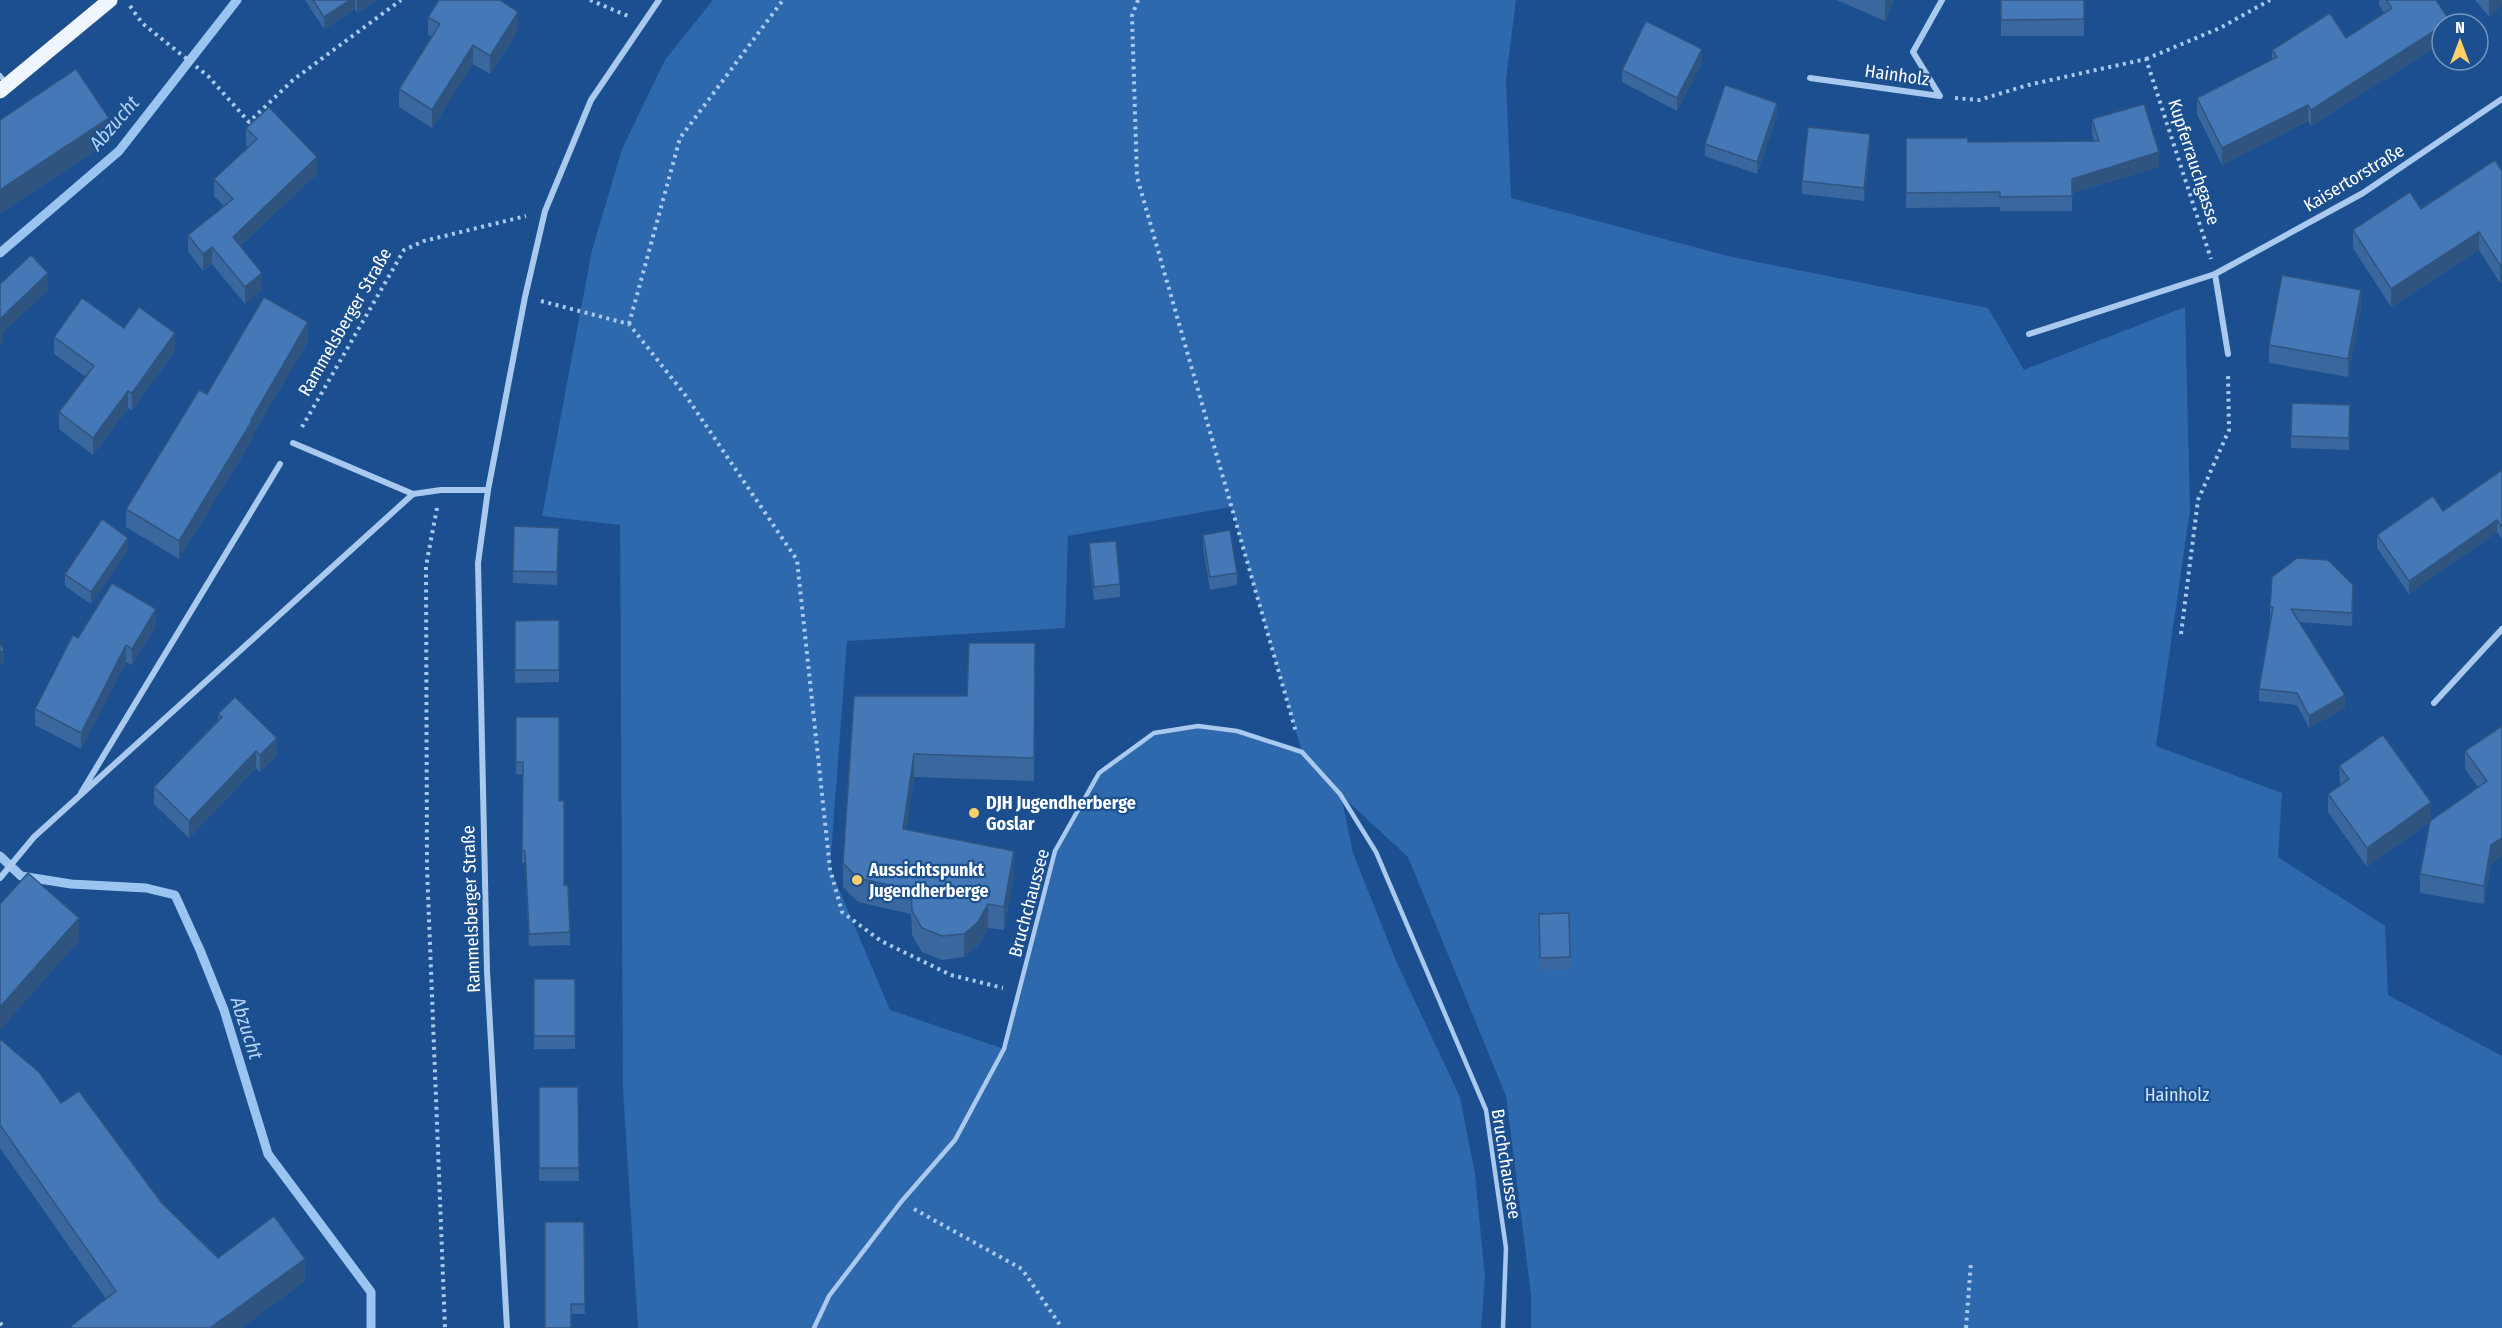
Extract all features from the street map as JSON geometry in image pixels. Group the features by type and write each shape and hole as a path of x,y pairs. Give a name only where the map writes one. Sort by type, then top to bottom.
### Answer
{"main road":[{"path":"2,84 110,0"}],"street":[{"name":"Rammelsberger Straße","path":"507,1328 487,971 478,563 488,490 525,297 545,211 591,100 659,0"},
{"name":"Hainholz","path":"1810,78 1940,96 1912,52 1942,0"},
{"name":"Kaisertorstraße","path":"2029,334 2216,274 2363,193 2502,99"},
{"path":"2216,274 2228,354"},
{"path":"293,443 413,494 441,490 488,490"},
{"path":"78,799 280,464"},
{"path":"0,878 34,837 413,494"},
{"path":"2434,704 2502,629"}],"lane":[{"name":"Bruchchaussee","path":"814,1328 829,1296 955,1140 1004,1049 1055,850 1099,772 1154,733 1198,726 1237,731 1302,753 1340,794 1376,852 1486,1110 1506,1248 1503,1328"}],"path":[{"path":"126,0 142,23 208,76 249,122 292,80 401,0"},
{"path":"590,0 642,22"},
{"path":"629,324 680,138 783,0"},
{"path":"1138,0 1132,16 1137,177 1302,753"},
{"path":"1979,100 2028,85 2146,59 2220,28 2270,0"},
{"name":"Kupferrauchgasse","path":"2146,59 2216,274"},
{"name":"Rammelsberger Straße","path":"293,443 404,250 424,241 545,211"},
{"path":"525,297 629,324 687,396 797,560 830,869 842,912 880,941 951,975 1019,992"},
{"path":"2181,634 2199,500 2229,430 2228,354"},
{"path":"441,490 426,566 427,868 445,1328"},
{"path":"902,1203 1022,1269 1062,1328"},
{"path":"1966,1328 1971,1262"},
{"path":"0,1323 5,1328"}],"green space":[{"path":"713,0 1516,0 1506,80 1511,198 1728,256 1988,308 2024,370 2185,307 2190,510 2156,746 2282,793 2278,857 2385,926 2388,995 2502,1056 2502,1328 1531,1328 1531,1295 1506,1096 1408,857 1341,795 1353,853 1396,961 1460,1097 1475,1174 1485,1278 1481,1328 638,1328 623,1089 620,525 542,516 592,250 622,149 665,60","holes":["1231,507 1302,752 1237,731 1198,726 1154,733 1099,773 1055,851 1004,1049 890,1010 830,868 847,641 1065,628 1068,536"]}],"building":[{"path":"313,0 350,0 324,17"},
{"path":"439,0 500,0 518,12 490,56 473,45 432,110 399,89 440,24 428,17"},
{"path":"2001,0 2084,0 2084,19 2001,20"},
{"path":"2386,0 2436,0 2444,12 2430,12 2430,34 2311,110 2308,105 2222,148 2197,98 2277,57 2272,50 2330,13 2346,38 2392,8"},
{"path":"1646,21 1702,49 1677,98 1622,70"},
{"path":"76,69 109,118 0,190 0,120"},
{"path":"1725,85 1777,103 1757,162 1705,144"},
{"path":"2144,104 2159,152 2072,179 2072,196 2000,197 2000,192 1906,193 1906,138 1968,138 1968,142 2099,141 2092,119"},
{"path":"269,107 317,157 233,237 262,273 245,287 212,247 203,254 188,235 233,199 214,179 257,139 246,128"},
{"path":"1808,127 1870,134 1864,188 1802,181"},
{"path":"2495,160 2502,171 2502,263 2500,265 2479,232 2391,289 2353,230 2410,192 2421,209"},
{"path":"31,255 48,273 0,319 0,284"},
{"path":"2282,275 2361,290 2348,359 2269,345"},
{"path":"264,297 308,322 252,421 179,541 126,509 199,390 207,394"},
{"path":"82,298 124,328 139,307 175,333 132,393 128,391 93,438 59,412 94,366 54,337"},
{"path":"2292,403 2350,405 2349,438 2291,436"},
{"path":"2502,470 2502,527 2497,520 2409,581 2377,535 2433,496 2443,511"},
{"path":"102,519 128,538 91,592 65,574"},
{"path":"514,526 559,528 557,572 513,571"},
{"path":"1230,530 1237,573 1210,577 1203,535"},
{"path":"1116,541 1120,584 1094,587 1089,543"},
{"path":"2297,558 2328,560 2353,585 2352,613 2291,609 2345,695 2309,716 2297,693 2259,689 2273,607 2270,607 2272,577"},
{"path":"112,583 156,609 132,649 126,645 81,733 35,709 73,635 78,638"},
{"path":"559,620 559,670 515,670 515,621"},
{"path":"969,643 1035,643 1034,758 914,754 903,829 1014,851 1004,907 988,904 978,922 964,934 942,936 922,928 912,911 911,890 858,878 843,863 854,696 967,696"},
{"path":"235,697 277,738 260,755 256,751 189,821 154,787 222,717 218,714"},
{"path":"516,717 559,717 559,801 564,801 564,885 568,885 570,932 529,934 525,851 522,851 523,762 516,762"},
{"path":"2502,726 2502,838 2491,845 2484,886 2420,874 2430,821 2487,781 2465,751"},
{"path":"2383,735 2431,802 2367,848 2328,794 2349,779 2339,766"},
{"path":"28,873 79,918 0,1007 0,904"},
{"path":"1569,913 1570,957 1540,958 1539,914"},
{"path":"534,979 575,979 575,1036 534,1036"},
{"path":"0,1039 39,1072 61,1103 79,1091 161,1202 218,1258 274,1216 305,1259 210,1328 72,1328 71,1326 116,1291 0,1125"},
{"path":"539,1087 578,1087 579,1168 539,1168"},
{"path":"545,1222 584,1222 585,1304 571,1304 571,1328 545,1328"}],"waterway":[{"name":"Abzucht","path":"0,253 119,151 237,0"},
{"name":"Abzucht","path":"0,856 21,876 71,884 146,888 175,895 224,1010 268,1154 371,1292 371,1328"}],"place":[{"name":"DJH Jugendherberge Goslar","path":"974,813"},
{"name":"Aussichtspunkt Jugendherberge","path":"857,880"}]}
